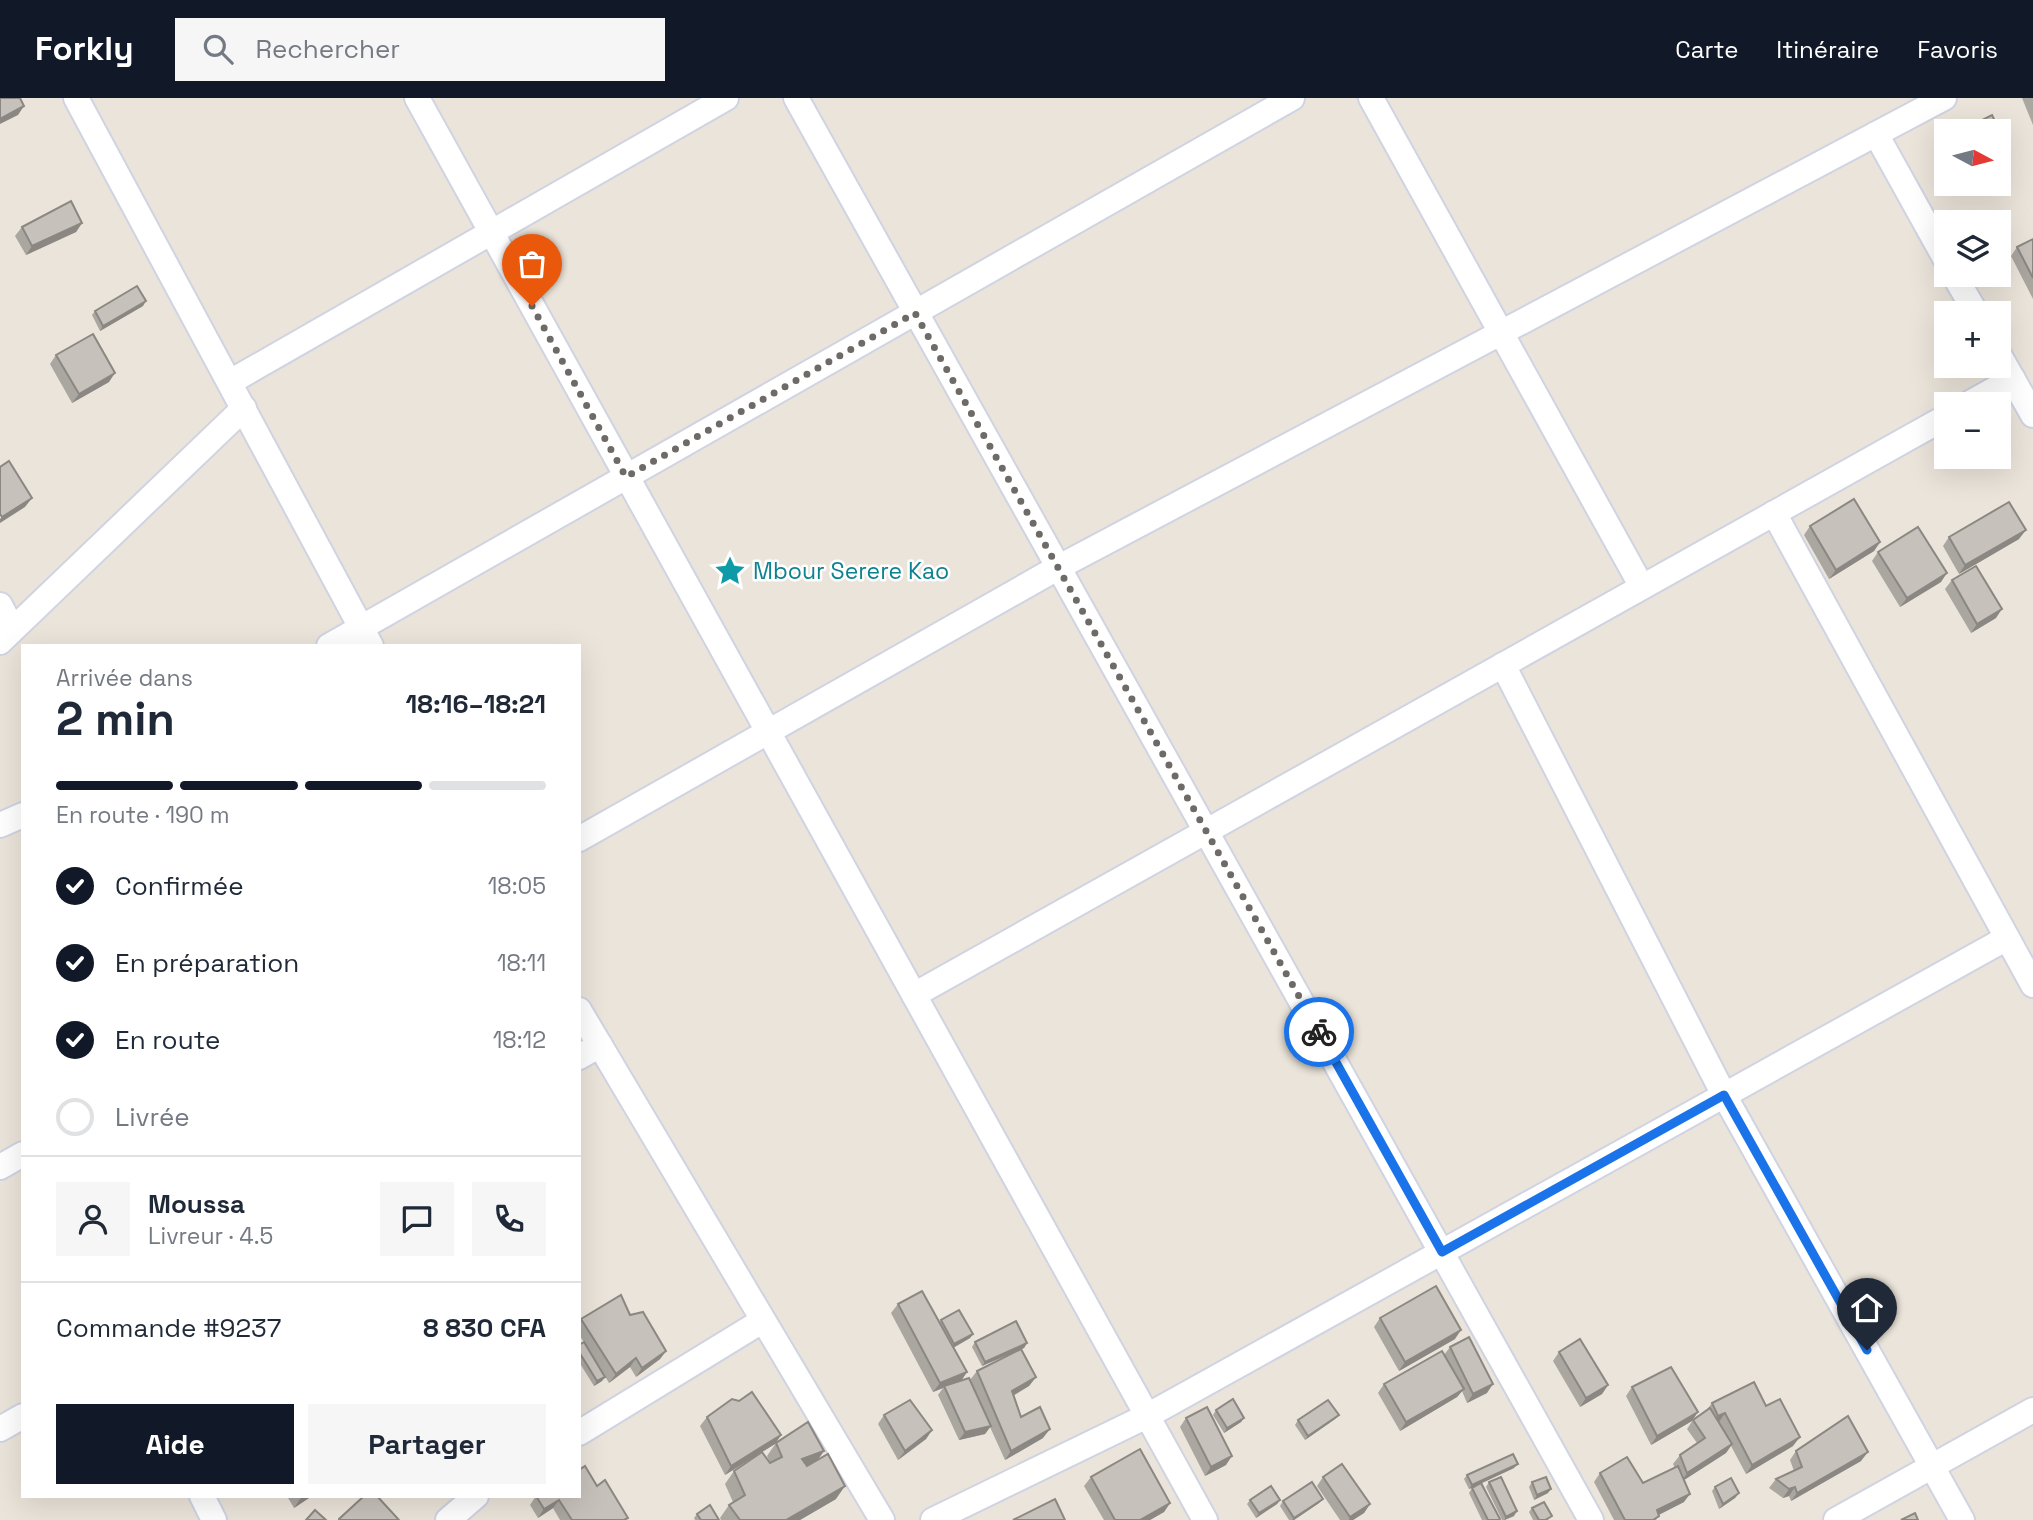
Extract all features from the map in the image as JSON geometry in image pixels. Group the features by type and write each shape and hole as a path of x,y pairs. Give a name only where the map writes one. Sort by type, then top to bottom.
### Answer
{"street":[{"path":"417,98 1205,1520"},
{"path":"230,382 726,98"},
{"path":"796,98 1591,1520"},
{"path":"337,644 366,637 626,477 1292,98"},
{"path":"1371,98 1642,587"},
{"path":"581,838 1059,567 1944,98"},
{"path":"84,100 366,637"},
{"path":"1876,134 1934,238"},
{"path":"2011,376 2033,415"},
{"path":"1990,392 2013,379"},
{"path":"6,635 244,408"},
{"path":"914,995 1934,424"},
{"path":"1774,513 2033,985"},
{"path":"0,605 6,635"},
{"path":"1503,666 1724,1095 1962,1520"},
{"path":"0,825 21,816"},
{"path":"933,1520 1147,1416 2007,938"},
{"path":"581,1018 589,1051 762,1321 882,1520"},
{"path":"0,1167 21,1155"},
{"path":"581,1432 762,1321"},
{"path":"1836,1520 2033,1410"},
{"path":"0,1429 21,1417"},
{"path":"203,1498 214,1520"},
{"path":"448,1520 469,1498"}],"building":[{"path":"0,98 20,98 24,106 0,119"},
{"path":"71,201 82,223 32,246 22,227"},
{"path":"2033,239 2033,278 2017,247"},
{"path":"137,286 146,301 103,326 95,311"},
{"path":"93,334 115,373 79,394 56,355"},
{"path":"9,461 32,498 2,517 0,467"},
{"path":"1854,499 1880,542 1836,570 1810,526"},
{"path":"2009,502 2026,530 1965,565 1949,537"},
{"path":"1918,527 1947,573 1907,598 1878,552"},
{"path":"1976,566 2002,609 1977,624 1952,580"},
{"path":"1436,1286 1461,1330 1405,1362 1380,1318"},
{"path":"922,1291 967,1372 940,1383 898,1304"},
{"path":"621,1295 630,1315 643,1312 666,1351 642,1368 636,1358 616,1374 581,1319"},
{"path":"959,1310 973,1334 954,1344 941,1320"},
{"path":"1016,1321 1027,1343 985,1362 975,1342"},
{"path":"1469,1337 1493,1384 1473,1394 1450,1347"},
{"path":"1580,1339 1608,1385 1586,1398 1559,1352"},
{"path":"584,1342 605,1377 597,1381 581,1355 581,1344"},
{"path":"1021,1349 1036,1377 1012,1391 1021,1417 1040,1407 1050,1429 1011,1451 977,1371"},
{"path":"1442,1351 1464,1389 1406,1422 1384,1384"},
{"path":"1671,1367 1698,1412 1657,1436 1632,1387"},
{"path":"969,1378 991,1426 965,1432 944,1386"},
{"path":"1754,1382 1766,1406 1780,1399 1800,1437 1752,1465 1725,1413 1718,1416 1712,1403"},
{"path":"752,1392 781,1435 731,1466 707,1417 732,1399 739,1401"},
{"path":"1233,1399 1244,1418 1227,1428 1216,1410"},
{"path":"910,1400 932,1430 905,1451 884,1415"},
{"path":"1328,1400 1339,1415 1308,1436 1298,1420"},
{"path":"1207,1407 1232,1456 1211,1467 1186,1418"},
{"path":"1710,1408 1732,1444 1687,1473 1680,1455 1705,1438 1693,1420"},
{"path":"1848,1416 1868,1452 1797,1493 1795,1487 1789,1489 1776,1479 1802,1467 1796,1451"},
{"path":"808,1422 824,1451 802,1459 807,1466 828,1454 845,1486 786,1520 740,1520 729,1505 745,1495 734,1471 762,1452 770,1463 782,1457 776,1443"},
{"path":"1140,1449 1170,1503 1140,1520 1115,1520 1091,1477"},
{"path":"1513,1454 1518,1464 1472,1485 1467,1475"},
{"path":"1627,1457 1643,1483 1678,1466 1690,1494 1657,1510 1659,1516 1653,1520 1625,1520 1600,1473"},
{"path":"1342,1464 1370,1504 1350,1517 1323,1477"},
{"path":"585,1466 597,1486 605,1480 628,1518 572,1520 559,1500 544,1509 537,1498 581,1498 581,1469"},
{"path":"1501,1477 1517,1511 1506,1517 1489,1482"},
{"path":"1546,1477 1551,1489 1537,1495 1532,1482"},
{"path":"1731,1478 1739,1493 1723,1504 1715,1487"},
{"path":"1312,1482 1323,1499 1294,1518 1283,1501"},
{"path":"1481,1483 1499,1520 1488,1520 1472,1488"},
{"path":"1271,1486 1280,1500 1259,1513 1250,1500"},
{"path":"362,1498 379,1498 399,1520 339,1520"},
{"path":"1055,1499 1065,1520 1013,1520"},
{"path":"1544,1502 1552,1516 1539,1520 1532,1508"},
{"path":"710,1505 719,1520 701,1520 697,1514"},
{"path":"315,1510 326,1520 306,1520"},
{"path":"1915,1513 1918,1520 1901,1520"}],"way so far":[{"path":"532,306 626,477 915,313 1319,1032"}],"place":[{"name":"Mbour Serere Kao","path":"730,571"}],"route":[{"path":"1319,1032 1442,1252 1724,1095 1867,1350"}]}
